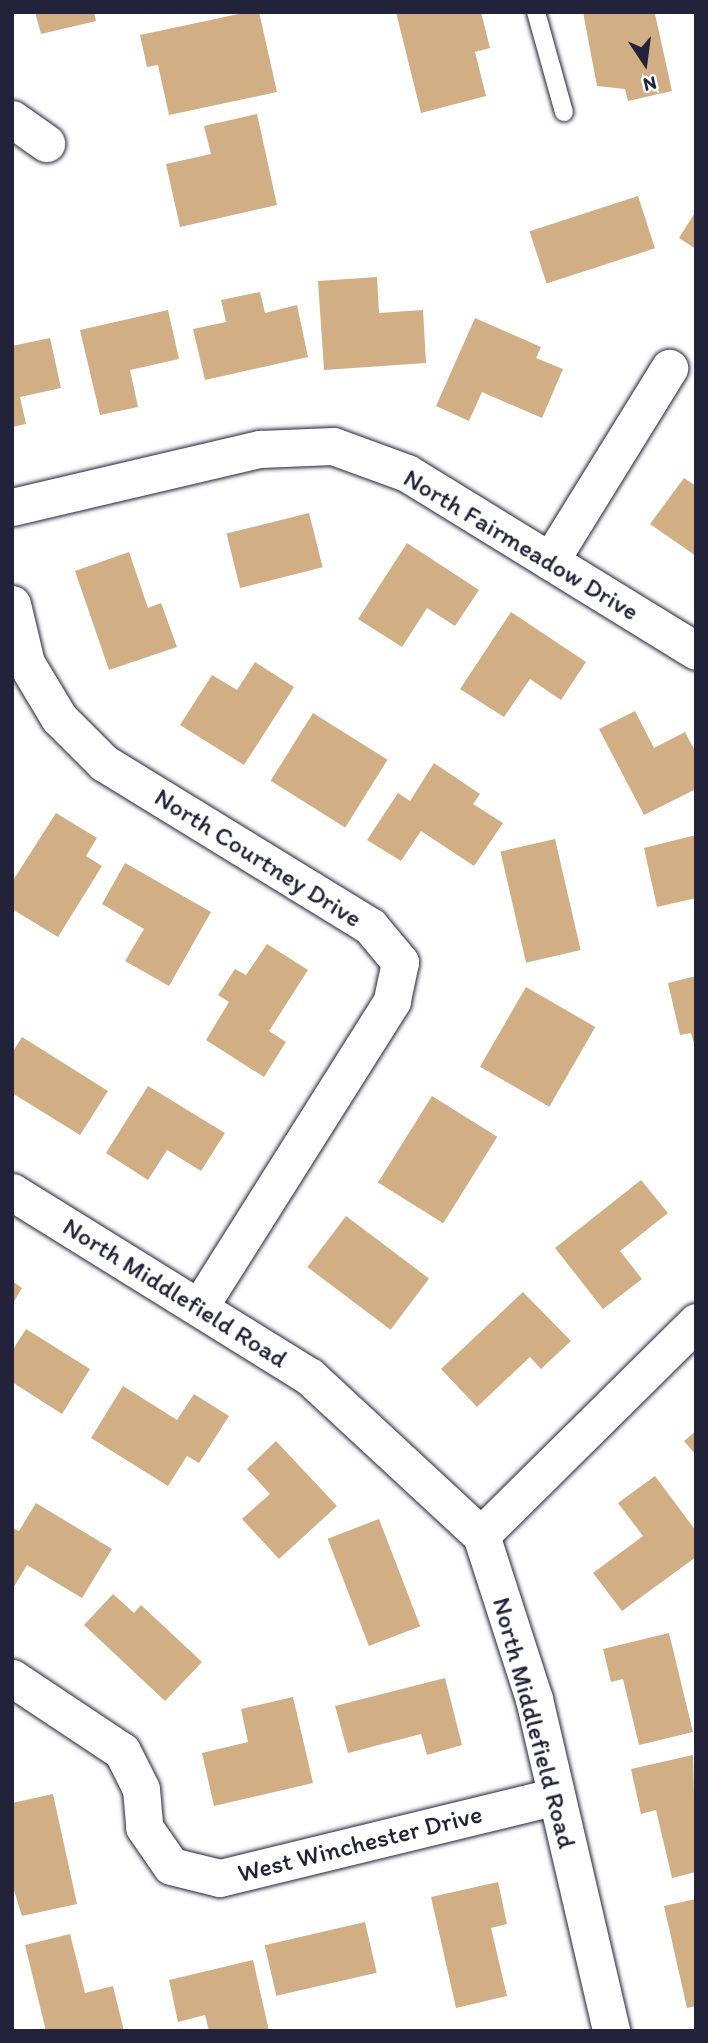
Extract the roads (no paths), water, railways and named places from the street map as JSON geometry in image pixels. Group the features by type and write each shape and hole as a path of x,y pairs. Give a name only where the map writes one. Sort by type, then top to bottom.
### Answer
{"street":[{"path":"12,119 46,143"},
{"path":"550,561 669,368"},
{"name":"North Fairmeadow Drive","path":"12,508 260,449 333,446 407,473 696,651"},
{"name":"North Courtney Drive","path":"12,604 26,663 59,718 104,763 370,926 400,962 392,1001 199,1307"},
{"name":"North Middlefield Road","path":"12,1192 309,1376 481,1535 534,1699 611,2031"},
{"path":"481,1535 696,1322"},
{"name":"West Winchester Drive","path":"12,1678 122,1751 141,1789 144,1827 171,1866 219,1878 556,1796"}],"lane":[{"path":"536,12 565,112"}]}
